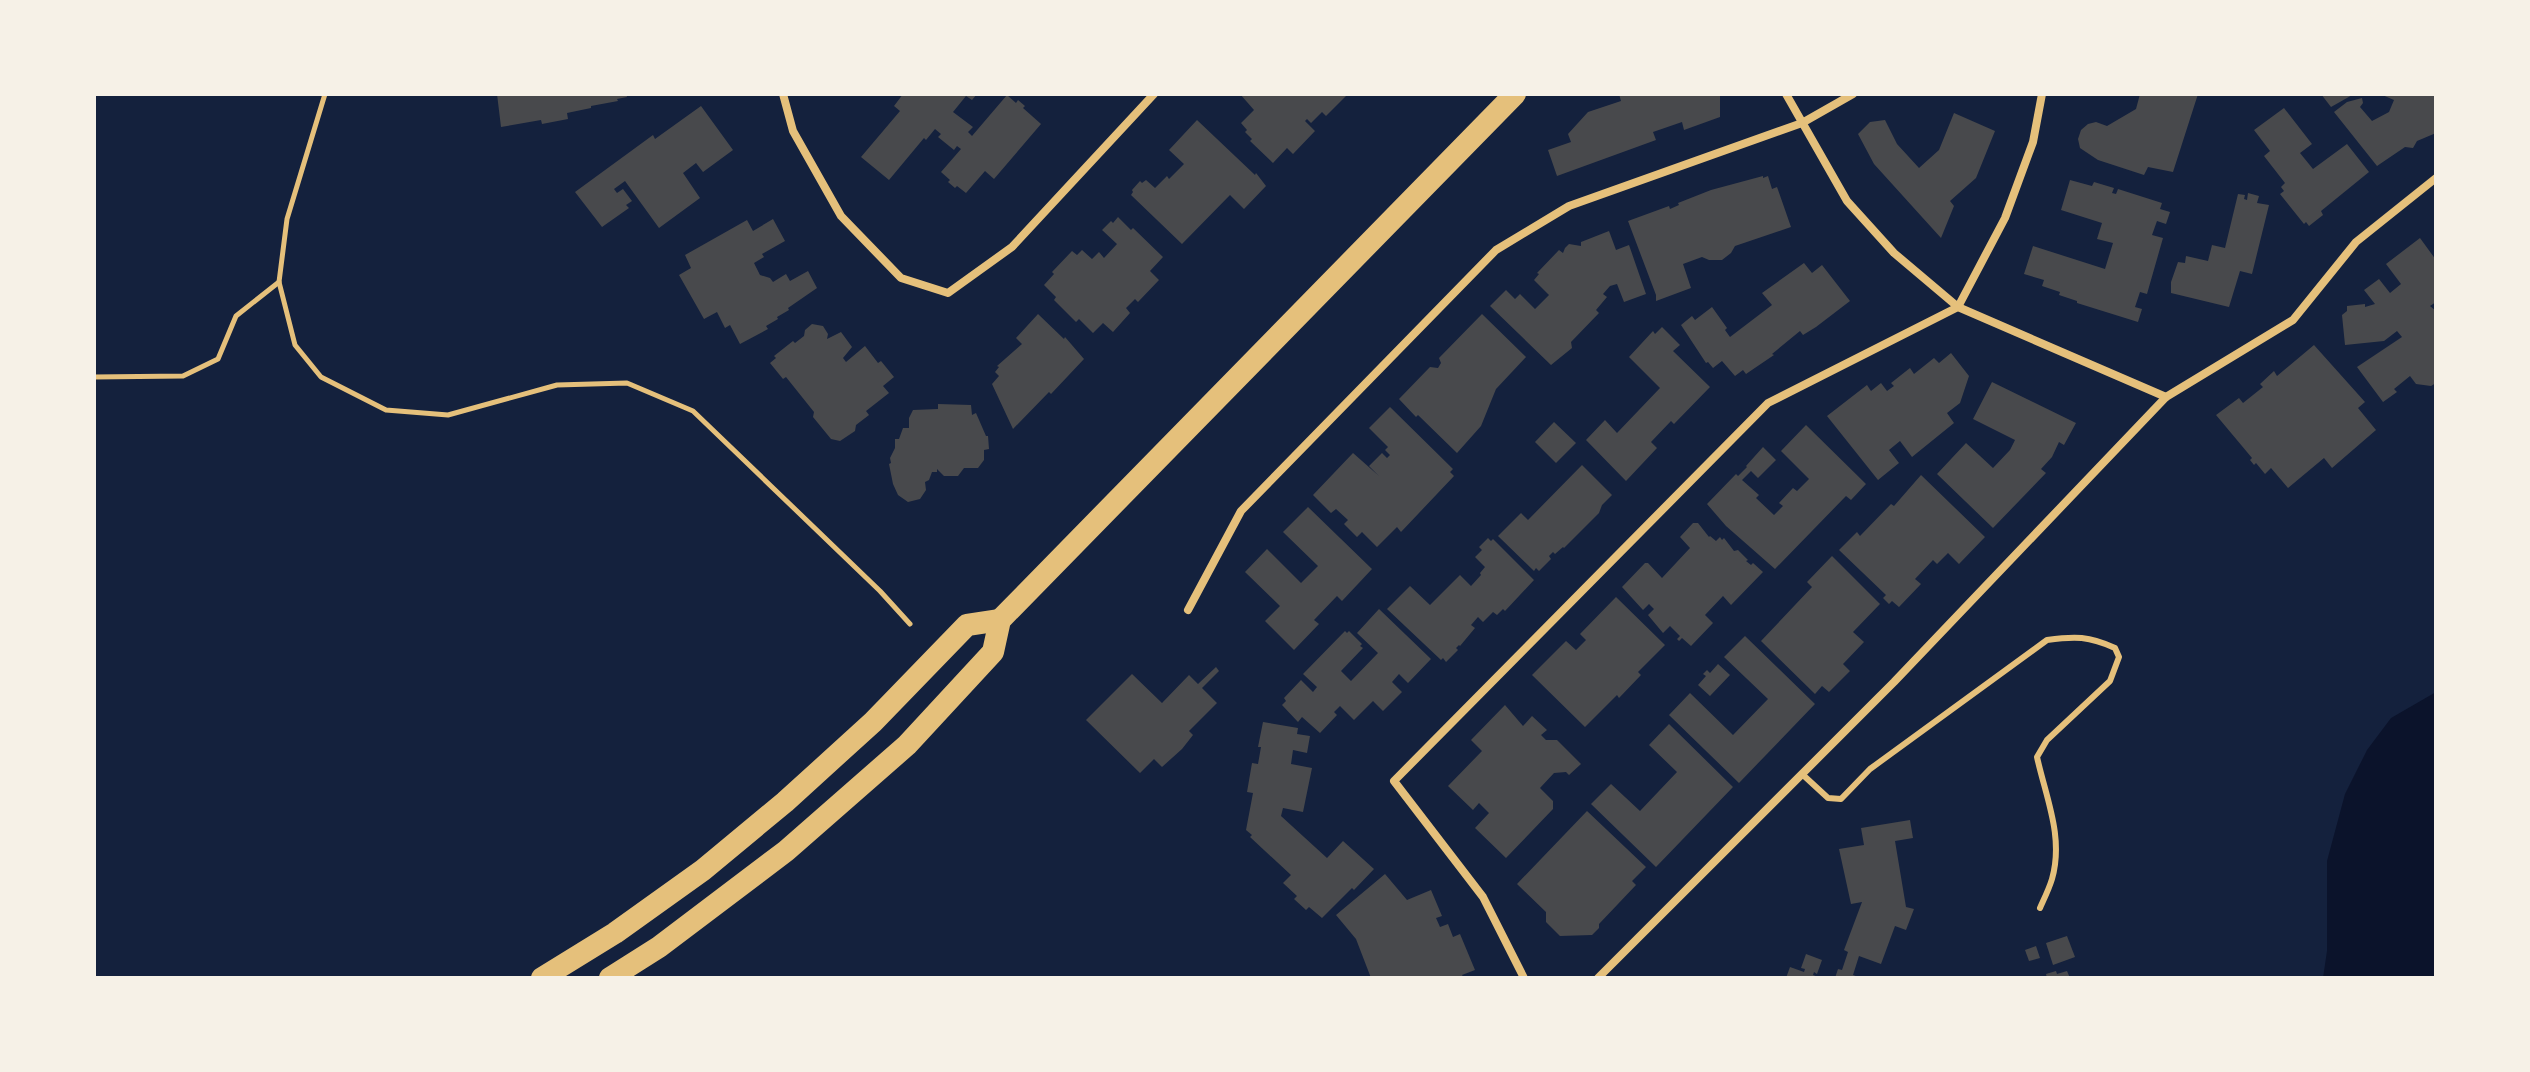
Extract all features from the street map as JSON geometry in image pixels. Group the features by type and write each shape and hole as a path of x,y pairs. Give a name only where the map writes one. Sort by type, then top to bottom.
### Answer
{"highway":[{"path":"610,978 659,947 786,851 907,745 993,652 1000,620 1515,94"},
{"path":"542,978 615,933 690,879 785,802 873,722 967,625 1000,620"}],"street":[{"path":"783,94 793,131 841,216 901,278 948,293 1012,247 1154,94"},
{"path":"1786,94 1847,201 1894,253 1958,307 2166,397"},
{"path":"1188,610 1241,511 1496,250 1569,206 1802,123 1853,94"},
{"path":"1524,978 1483,897 1394,781 1768,403 1958,307 2005,218 2033,142 2042,94"},
{"path":"1598,978 1894,682 2166,397 2293,320 2356,242 2436,178"}],"lane":[{"path":"1802,774 1828,798 1841,799 1870,769 2047,640 2074,636 2096,639 2115,648 2119,657 2110,681 2047,740 2037,757 2054,822 2056,850 2052,880 2040,908"}],"path":[{"path":"325,94 287,219 279,282 295,345 321,377 386,410 448,415 557,385 627,383 693,411 880,591 910,624"},
{"path":"94,377 183,376 218,359 236,316 279,282"}],"water":[{"path":"2436,692 2436,978 2323,978 2327,951 2327,861 2345,794 2367,750 2391,718"}],"building":[{"path":"497,94 626,94 627,97 567,113 568,119 501,127"},
{"path":"903,94 977,94 972,100 966,96 953,112 973,127 968,132 972,136 1007,95 1016,103 1018,100 1041,124 994,179 985,171 966,193 957,186 955,188 941,172 961,149 957,146 954,150 938,137 941,134 935,129 889,180 861,157 900,111 894,106"},
{"path":"1240,94 1348,94 1326,116 1322,112 1311,123 1307,119 1305,121 1315,131 1293,154 1287,148 1273,163 1245,132 1247,130 1241,123 1254,110"},
{"path":"1619,94 1720,94 1720,117 1684,130 1682,122 1653,132 1656,140 1557,176 1548,150 1571,142 1568,134 1588,112 1621,101"},
{"path":"2140,94 2198,94 2173,172 2148,167 2144,175 2098,160 2080,148 2078,139 2081,130 2096,122 2107,126 2136,109"},
{"path":"2321,94 2354,94 2331,107"},
{"path":"2380,94 2436,94 2436,133 2417,141 2413,148 2405,147 2377,166 2334,112 2347,102 2362,98 2360,107 2372,121 2389,112 2394,100"},
{"path":"701,106 733,150 703,172 696,163 683,173 700,198 659,228 625,181 614,189 617,193 623,189 632,201 626,205 629,208 602,227 575,192 653,135 655,139"},
{"path":"2284,108 2312,144 2300,153 2313,169 2347,144 2369,172 2321,211 2323,215 2309,226 2280,194 2284,191 2281,187 2285,183 2264,156 2270,151 2254,130"},
{"path":"1954,113 1995,131 1976,178 1950,201 1954,206 1941,238 1874,164 1858,134 1870,122 1885,120 1897,144 1919,168 1939,150"},
{"path":"1197,120 1256,173 1266,186 1244,209 1230,195 1182,244 1131,195 1140,181 1146,180 1155,188 1184,164 1169,150"},
{"path":"1768,176 1772,189 1777,187 1791,227 1735,246 1722,260 1702,257 1683,264 1691,288 1656,301 1628,221 1669,206 1670,209 1711,190"},
{"path":"2070,180 2092,186 2094,182 2114,188 2112,193 2116,194 2118,189 2162,203 2160,209 2170,212 2166,224 2157,221 2152,235 2163,238 2147,294 2140,292 2135,307 2142,309 2138,322 2077,303 2059,295 2060,292 2042,286 2044,280 2024,274 2033,246 2105,269 2113,243 2097,239 2102,223 2061,210"},
{"path":"2248,193 2259,196 2257,203 2269,205 2252,274 2240,271 2229,307 2171,293 2171,282 2178,262 2185,263 2186,256 2208,261 2212,245 2225,248 2238,194 2245,195 2244,199 2247,200"},
{"path":"1118,217 1163,257 1150,271 1159,280 1138,302 1135,299 1126,308 1130,313 1113,332 1103,323 1093,333 1079,319 1076,322 1044,285 1072,251 1077,255 1082,250 1092,259 1099,252 1104,258 1117,244 1102,230"},
{"path":"773,219 785,241 762,254 764,257 754,263 760,275 773,282 786,274 790,281 808,271 817,288 766,326 768,329 740,344 730,325 725,328 717,312 704,319 679,275 691,268 685,255 747,220 753,231"},
{"path":"1609,231 1616,250 1629,245 1646,294 1624,302 1617,284 1610,286 1603,294 1607,297 1596,310 1599,313 1571,342 1572,348 1551,365 1490,306 1506,290 1515,299 1520,294 1535,309 1549,295 1534,280 1537,273 1559,250 1563,253 1569,244 1581,246 1581,242"},
{"path":"2420,238 2436,260 2436,302 2430,306 2436,311 2436,383 2431,386 2416,384 2410,376 2394,389 2397,392 2383,402 2357,367 2402,337 2397,331 2384,341 2345,345 2342,315 2347,311 2347,306 2375,304 2364,290 2379,279 2390,293 2401,284 2386,264"},
{"path":"1804,263 1812,273 1822,265 1850,301 1803,335 1800,331 1774,355 1746,374 1743,370 1735,376 1722,361 1713,368 1706,363 1681,325 1692,316 1695,320 1712,307 1730,337 1772,305 1762,293"},
{"path":"1038,314 1065,337 1084,359 1013,429 992,384 999,376 995,372 997,366 1022,344 1016,338"},
{"path":"1482,314 1526,357 1496,389 1481,426 1457,453 1399,399 1430,367 1438,368 1441,363 1439,358"},
{"path":"812,324 823,326 828,334 827,339 841,332 852,347 843,358 846,362 865,346 894,377 883,386 889,393 866,411 869,415 856,425 855,431 840,441 831,439 786,377 783,379 770,363 776,358 774,356 804,336 805,330"},
{"path":"1662,327 1680,345 1673,351 1710,387 1674,424 1671,421 1651,442 1657,448 1626,481 1586,440 1605,420 1617,433 1660,388 1629,357 1653,331 1655,334"},
{"path":"2314,345 2365,402 2358,408 2376,430 2332,468 2324,458 2288,488 2271,468 2265,474 2256,463 2254,465 2250,460 2252,458 2216,415 2239,398 2243,403 2263,387 2260,384 2274,371 2277,376"},
{"path":"1951,353 1969,376 1960,403 1947,413 1954,423 1912,457 1900,441 1889,450 1899,463 1878,480 1827,416 1867,385 1871,391 1881,383 1887,391 1894,386 1891,383 1910,368 1914,374 1934,358 1939,363"},
{"path":"1992,382 2076,423 2064,445 2059,442 2052,457 2041,469 2046,473 1993,528 1937,474 1966,443 1993,468 2010,450 2015,440 1973,419"},
{"path":"938,404 971,405 972,415 976,413 988,436 989,449 984,450 984,460 978,468 964,468 958,476 944,476 937,469 937,472 932,472 920,499 908,502 898,495 893,484 889,464 895,439 899,439 903,428 909,428 913,410 938,409"},
{"path":"1390,407 1453,469 1450,472 1454,476 1401,532 1397,527 1377,547 1362,532 1357,537 1344,524 1348,520 1336,509 1331,513 1313,495 1353,453 1379,476 1369,466 1382,453 1387,458 1390,455 1385,450 1388,447 1369,428"},
{"path":"1554,422 1576,443 1556,463 1535,442"},
{"path":"1806,425 1866,484 1851,500 1846,496 1775,569 1726,526 1707,504 1747,467 1763,447 1776,460 1758,478 1751,471 1742,480 1759,495 1756,498 1774,515 1783,506 1779,503 1793,488 1797,491 1809,479 1781,451"},
{"path":"1582,465 1612,495 1599,513 1564,548 1555,554 1553,552 1549,556 1551,559 1539,571 1536,568 1534,571 1498,536 1521,513 1528,520"},
{"path":"1921,475 1985,537 1959,564 1948,553 1937,564 1933,560 1915,579 1921,584 1899,607 1892,601 1889,604 1883,598 1886,595 1839,550 1857,532 1860,536 1891,504 1894,506"},
{"path":"1308,507 1372,569 1342,601 1337,596 1314,620 1319,624 1294,650 1265,621 1280,606 1245,572 1267,549 1301,583 1318,566 1283,532"},
{"path":"1693,523 1698,523 1716,541 1724,538 1734,551 1738,550 1746,561 1763,572 1731,605 1723,596 1705,615 1713,623 1691,646 1682,638 1679,641 1680,636 1670,626 1663,633 1648,615 1654,609 1649,604 1643,610 1622,587 1645,563 1662,578 1690,548 1680,537"},
{"path":"1488,538 1493,539 1534,580 1505,611 1503,609 1497,615 1493,612 1483,622 1478,617 1471,625 1475,628 1446,662 1387,609 1410,586 1430,605 1460,575 1471,586 1485,567 1475,557"},
{"path":"1832,556 1880,604 1853,632 1864,642 1843,664 1850,671 1829,692 1822,686 1815,694 1761,641 1812,587 1807,582"},
{"path":"1616,597 1665,645 1638,672 1641,675 1619,698 1617,695 1585,727 1532,675 1566,641 1576,650 1586,640 1580,634"},
{"path":"1379,609 1431,659 1408,683 1399,674 1392,682 1402,692 1383,711 1373,701 1354,720 1340,706 1334,712 1337,715 1320,733 1302,717 1298,722 1282,705 1286,701 1284,698 1301,680 1313,692 1317,687 1303,674 1345,631 1349,631 1363,648 1341,671 1351,681 1378,653 1357,633"},
{"path":"1745,636 1815,704 1739,783 1669,715 1690,693 1733,735 1768,699 1724,657"},
{"path":"1718,664 1730,675 1710,696 1698,685 1706,676 1703,674 1707,670 1710,673"},
{"path":"1216,667 1219,671 1202,688 1217,703 1189,731 1193,735 1182,749 1162,767 1154,759 1140,773 1086,720 1132,674 1162,703 1189,675 1198,684"},
{"path":"1505,705 1523,726 1532,716 1547,730 1541,735 1546,740 1557,740 1581,764 1569,775 1566,772 1554,773 1540,788 1553,801 1553,809 1506,858 1475,828 1489,813 1479,803 1473,810 1448,786 1482,751 1471,740"},
{"path":"1263,722 1298,728 1297,734 1310,736 1307,753 1293,750 1291,764 1312,768 1303,812 1283,808 1281,816 1327,858 1343,841 1374,869 1322,918 1294,899 1297,896 1283,883 1291,875 1246,830 1253,793 1247,792 1252,763 1258,764"},
{"path":"1669,724 1733,787 1656,867 1591,804 1611,784 1640,811 1677,772 1649,745"},
{"path":"1587,811 1646,867 1632,881 1636,885 1592,935 1560,936 1546,922 1546,912 1517,884"},
{"path":"1910,820 1913,838 1895,841 1906,907 1914,909 1906,930 1895,926 1881,964 1859,956 1853,975 1861,978 1835,978 1838,969 1842,970 1848,952 1844,950 1862,902 1851,904 1839,849 1864,845 1861,828"},
{"path":"1385,874 1407,900 1431,890 1442,916 1436,918 1440,927 1448,924 1453,937 1460,934 1475,970 1462,975 1464,978 1371,978 1356,939 1336,915"},
{"path":"2067,936 2075,957 2053,965 2046,943"},
{"path":"2036,946 2040,958 2029,961 2025,950"},
{"path":"1806,954 1822,960 1817,974 1814,972 1813,975 1821,978 1786,978 1790,967 1804,972 1805,969 1801,968"},
{"path":"2056,971 2057,974 2067,971 2070,978 2047,978 2046,974"}]}
